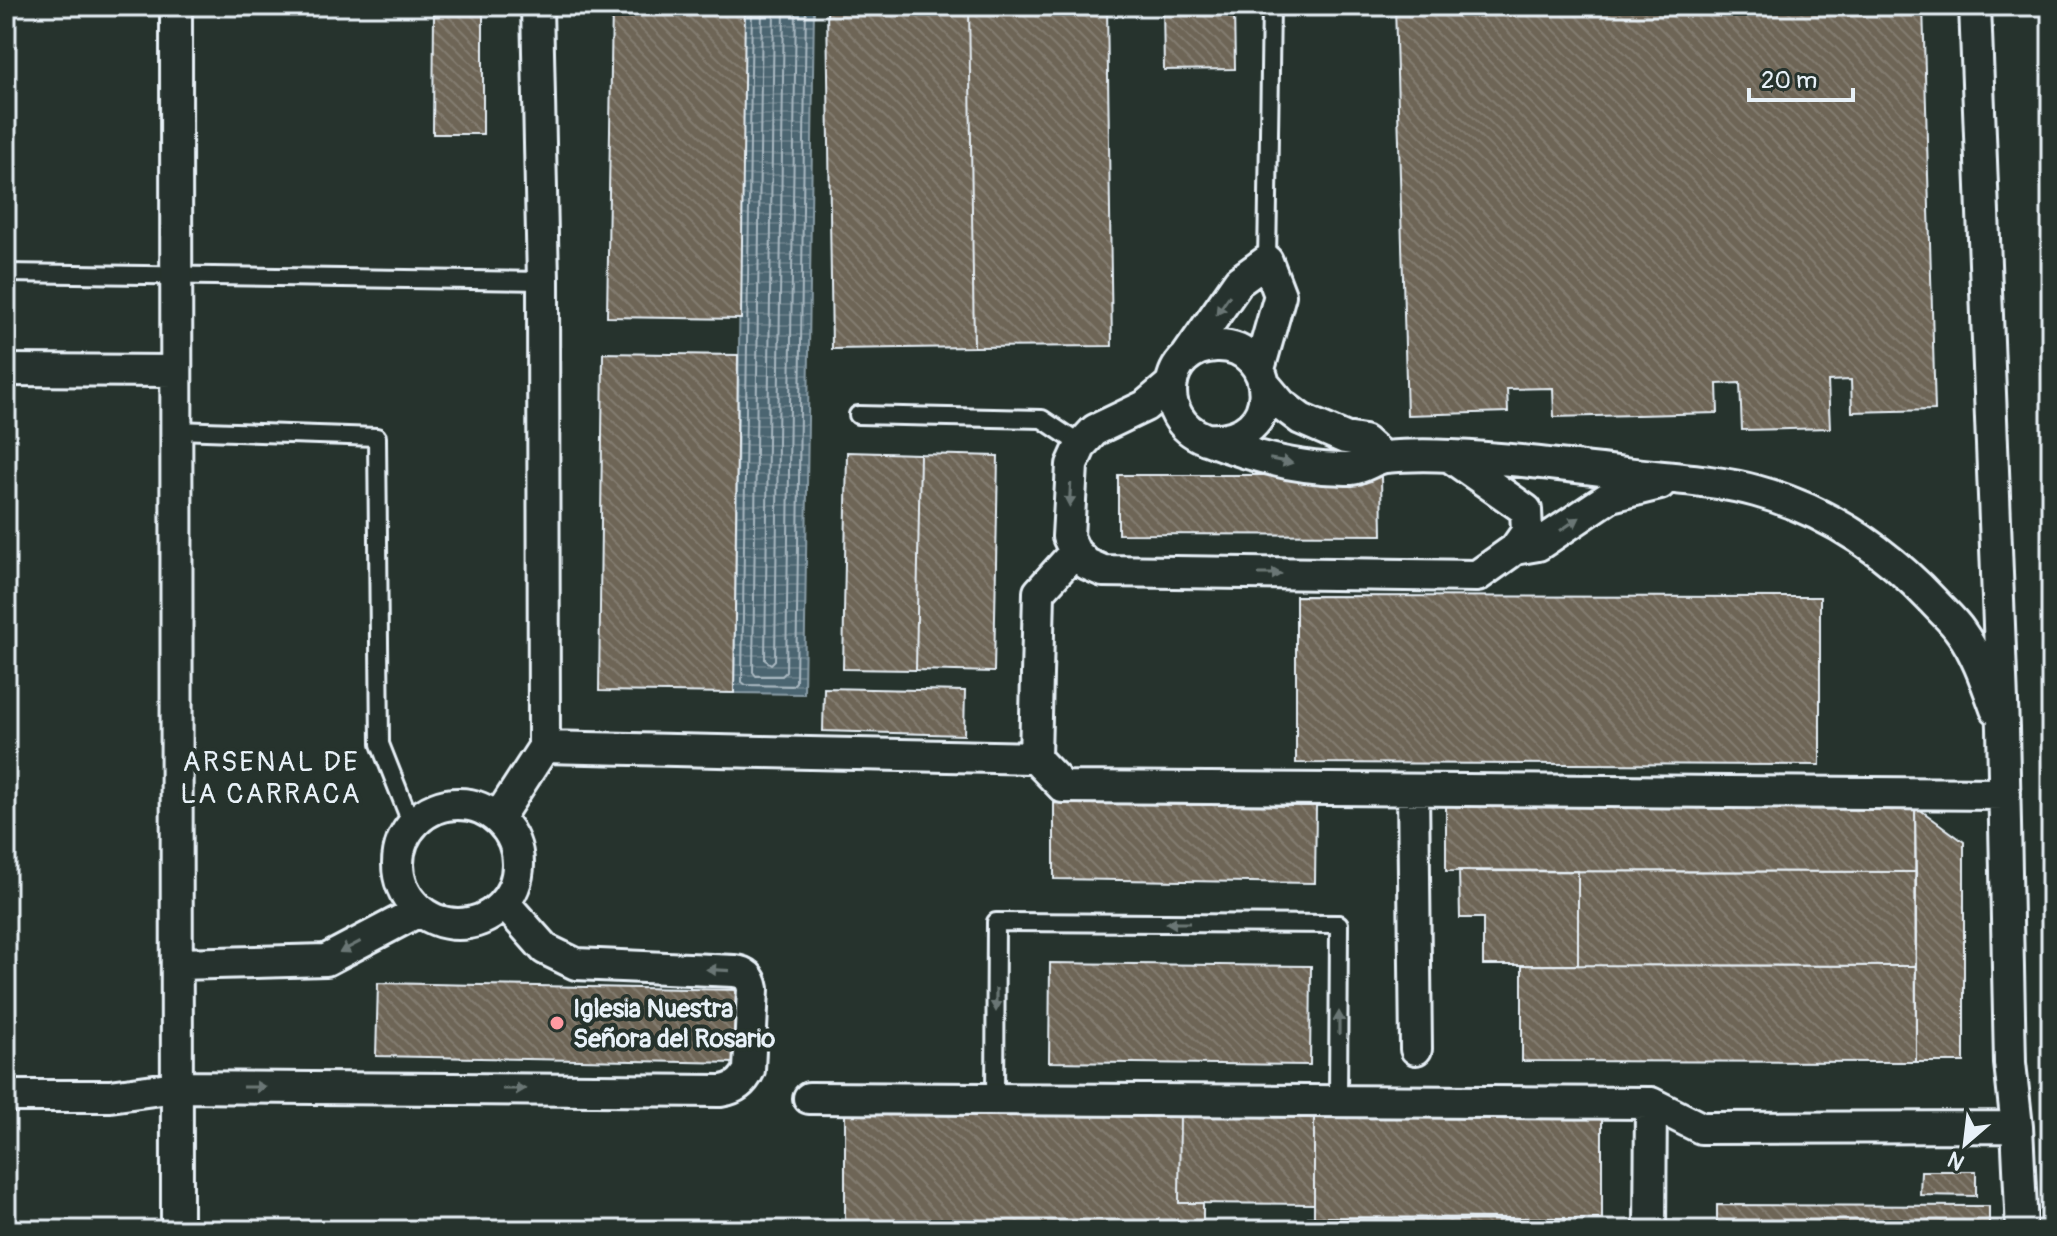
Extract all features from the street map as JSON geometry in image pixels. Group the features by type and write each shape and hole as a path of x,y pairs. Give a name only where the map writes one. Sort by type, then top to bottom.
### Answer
{"street":[{"path":"176,6 177,1230"},
{"path":"498,818 544,747 543,281 537,6"},
{"path":"1975,6 2003,728 2010,1063 2022,1230"},
{"path":"1206,439 1222,440 1250,428 1265,401 1262,377 1280,295 1267,261 1239,281 1175,371 1171,398 1175,412 1182,424 1193,433 1206,439 1266,458 1312,467 1355,469 1382,457 1450,456 1539,463 1755,491 1826,516 1870,544 1918,586 1962,632 1990,690 2003,728"},
{"path":"1186,357 1201,348 1234,348 1249,356 1281,404 1301,419 1345,438 1364,441 1382,457"},
{"path":"6,370 176,371"},
{"path":"1171,384 1145,406 1095,430 1081,445 1072,465 1068,537 1075,552 1087,564 1103,571 1477,576 1515,549 1527,532 1526,510 1450,456"},
{"path":"1515,549 1538,545 1611,496 1677,479"},
{"path":"1035,758 1039,592 1075,552"},
{"path":"544,747 1035,758 1063,787 2005,794"},
{"path":"1413,790 1416,1049"},
{"path":"454,804 477,806 498,818 513,837 519,860 517,884 505,904 486,919 463,925 440,922 419,911 404,892 397,869 400,845 412,825 431,810 454,804"},
{"path":"6,1096 110,1096 176,1087 721,1091 730,1090 745,1079 749,1070 753,989 745,974 576,964 545,949 505,904"},
{"path":"177,964 326,960 419,911"},
{"path":"809,1098 1651,1103 1701,1128 2017,1127"},
{"path":"1650,1230 1651,1103"}],"lane":[{"path":"1267,261 1271,6"},
{"path":"6,273 543,281"},
{"path":"858,415 1042,419 1081,445"},
{"path":"176,430 377,437 380,744 412,825"},
{"path":"995,1099 996,922 1339,924 1338,1101"}],"water":[{"path":"744,6 814,6 804,694 734,693"}],"building":[{"path":"612,6 745,6 741,319 607,317"},
{"path":"827,6 969,6 974,347 832,349"},
{"path":"969,6 1107,6 1112,346 974,347"},
{"path":"1163,6 1234,6 1235,69 1164,70"},
{"path":"1395,6 1923,6 1935,410 1852,412 1851,380 1828,381 1830,428 1742,430 1740,383 1717,384 1718,413 1554,417 1553,388 1507,389 1508,412 1407,415"},
{"path":"434,13 483,14 483,134 433,134"},
{"path":"603,353 738,355 734,693 599,691"},
{"path":"847,452 920,454 916,670 843,669"},
{"path":"920,454 998,456 994,672 916,670"},
{"path":"1118,475 1381,475 1382,535 1118,534"},
{"path":"1296,596 1820,597 1820,765 1296,763"},
{"path":"824,688 965,691 964,735 823,731"},
{"path":"1054,803 1316,806 1315,883 1054,879"},
{"path":"1446,805 1915,806 1916,872 1446,871"},
{"path":"1915,806 1964,842 1964,1062 1916,1062"},
{"path":"1459,870 1578,871 1578,965 1483,965 1483,918 1460,918"},
{"path":"1578,871 1916,872 1916,966 1578,965"},
{"path":"1050,963 1311,966 1310,1065 1049,1062"},
{"path":"1522,965 1916,966 1916,1062 1522,1061"},
{"name":"Iglesia Nuestra Señora del Rosario","path":"378,983 738,990 737,1063 376,1056"},
{"path":"845,1111 1180,1113 1179,1203 1203,1203 1203,1230 845,1230"},
{"path":"1180,1113 1314,1113 1314,1204 1179,1203"},
{"path":"1314,1113 1602,1115 1602,1219 1314,1218"},
{"path":"1921,1171 1976,1171 1976,1196 1920,1195"},
{"path":"1717,1205 1989,1206 1989,1230 1717,1230"},
{"path":"1308,1217 1565,1218 1565,1230 1308,1230"}],"place":[{"name":"Iglesia Nuestra Señora del Rosario","path":"557,1023"}],"district":[{"name":"ARSENAL DE LA CARRACA","path":"271,777"}]}
